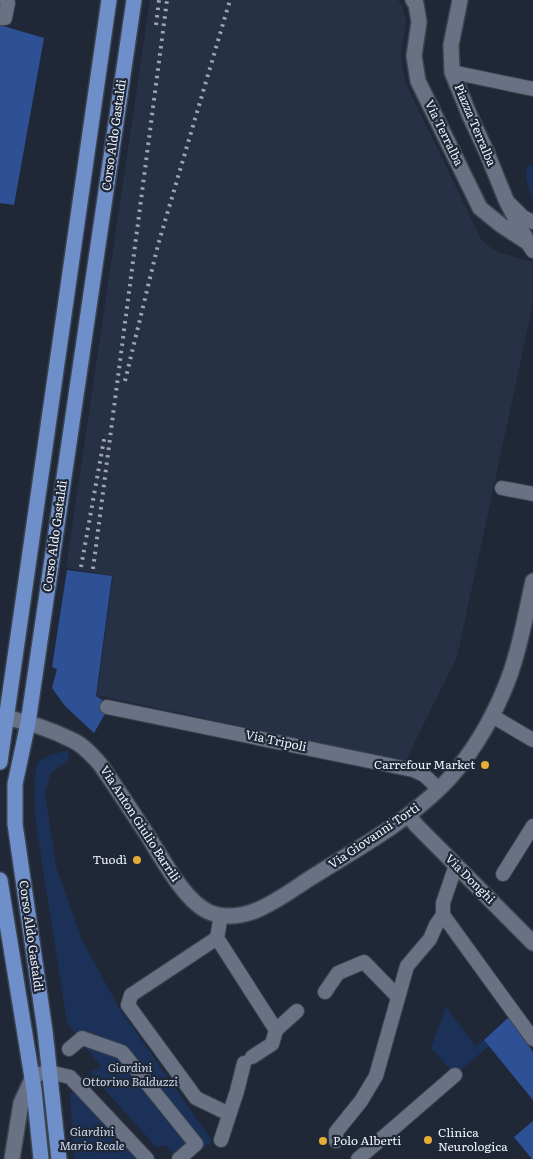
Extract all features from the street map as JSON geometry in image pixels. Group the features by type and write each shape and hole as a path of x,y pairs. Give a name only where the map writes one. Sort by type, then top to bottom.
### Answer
{"main road":[{"name":"Corso Aldo Gastaldi","path":"0,762 4,717 109,0"},
{"name":"Corso Aldo Gastaldi","path":"59,1159 50,1072 15,824 15,784 28,723 134,0"},
{"name":"Corso Aldo Gastaldi","path":"0,880 32,1079 41,1159"}],"street":[{"path":"0,18 6,18 8,3 6,0"},
{"name":"Via Terralba","path":"413,0 416,4 419,22 414,56 418,81 480,208 531,246"},
{"path":"452,72 451,45 460,0"},
{"name":"Piazza Terralba","path":"452,72 506,200 531,246"},
{"name":"Piazza Terralba","path":"452,72 533,89"},
{"name":"Piazza Terralba","path":"506,200 523,217 533,222"},
{"path":"502,488 533,494"},
{"name":"Via Giovanni Torti","path":"221,915 235,916 247,914 266,905 408,815 439,789 472,750 525,650 533,581"},
{"name":"Via Tripoli","path":"107,707 413,770 424,775 439,789"},
{"name":"Via Anton Giulio Barrili","path":"4,717 28,723 75,741 86,750 100,764 177,882 196,904 209,912 221,915"},
{"path":"499,720 533,740"},
{"name":"Via Donghi","path":"408,815 533,943"},
{"path":"503,874 529,842 533,826"},
{"path":"456,865 443,903 444,915 533,1039"},
{"path":"221,915 217,938 276,1030"},
{"path":"336,1141 336,1132 361,1100 376,1076 407,966 430,939 436,925 444,915"},
{"path":"217,938 131,995 128,1006 196,1098 229,1114"},
{"path":"325,992 338,973 364,962 398,996"},
{"path":"221,1140 248,1060 272,1044 276,1030 297,1011"},
{"path":"69,1049 82,1038 122,1052 196,1144 179,1159"},
{"path":"12,1159 20,1103 32,1079 38,1074 50,1072 70,1077 147,1159"},
{"path":"358,1159 455,1075"}],"shaded area":[{"path":"150,0 398,0 402,6 406,21 401,53 405,82 482,241 497,252 533,262 533,303 457,657 405,762 97,695 113,576 66,568"},
{"path":"0,25 44,38 14,205 0,203"},
{"path":"67,570 112,576 96,696 110,705 94,733 65,706 52,688 57,669 52,667"},
{"path":"509,1017 533,1052 533,1100 484,1040"},
{"path":"533,1121 533,1159 532,1159 514,1137"}],"green space":[{"path":"527,165 533,166 533,203 526,178"},
{"name":"Giardini Ottorino Balduzzi","path":"68,750 67,761 51,773 45,793 56,866 82,940 118,1006 212,1141 190,1159 177,1159 166,1145 156,1147 89,1072 101,1067 67,1022 36,824 35,779 37,763 50,755"},
{"path":"446,1007 476,1047 484,1040 489,1046 455,1075 431,1048"},
{"name":"Giardini Mario Reale","path":"74,1090 138,1159 74,1159 70,1095"}],"railway":[{"path":"156,25 159,0"},
{"path":"93,569 167,0"},
{"path":"125,381 158,245 230,0"},
{"path":"81,567 105,434"}],"place":[{"name":"Carrefour Market","path":"485,765"},
{"name":"Tuodì","path":"137,860"},
{"name":"Clinica Neurologica","path":"428,1140"},
{"name":"Polo Alberti","path":"323,1141"}]}
